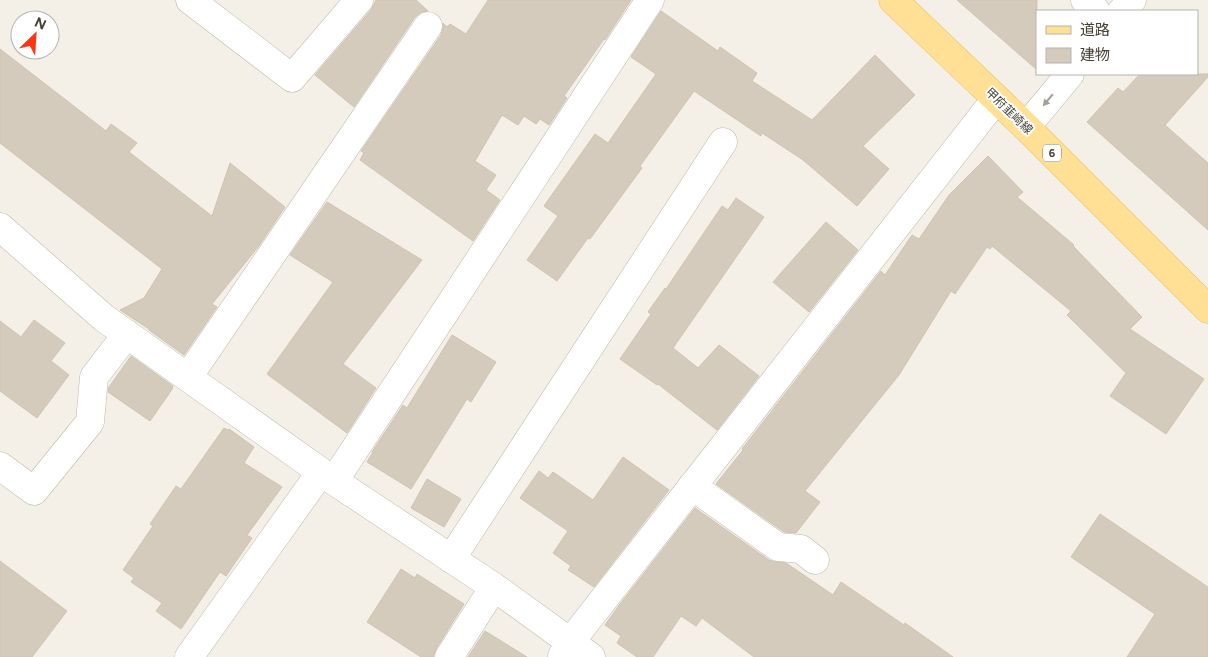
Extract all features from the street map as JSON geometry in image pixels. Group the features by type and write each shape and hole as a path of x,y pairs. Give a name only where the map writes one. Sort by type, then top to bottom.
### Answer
{"main road":[{"name":"甲府韮崎線","path":"892,0 1026,127 1208,309"}],"street":[{"path":"190,0 292,78 359,0"},
{"path":"189,657 328,477 650,0"},
{"path":"1084,0 1095,10"},
{"path":"1123,10 1132,0"},
{"path":"188,377 428,26"},
{"path":"1026,127 1069,75"},
{"path":"0,227 104,318 328,477 494,587 575,652 692,486 996,99"},
{"path":"451,560 723,142"},
{"path":"0,466 34,491 90,422 94,377 127,334"},
{"path":"692,486 778,547 801,549 815,560"},
{"path":"449,657 494,587"}],"building":[{"path":"376,0 416,0 428,11 421,12 415,17 354,107 315,75 371,10"},
{"path":"488,0 631,0 605,40 564,96 567,98 549,125 540,119 536,124 524,116 518,125 502,115 475,161 496,175 486,190 500,200 473,241 360,160 364,153 361,151 441,35 443,23 447,27 450,24 466,34"},
{"path":"957,0 1037,0 1036,69"},
{"path":"661,11 718,51 720,47 757,73 752,81 812,120 875,55 915,95 863,146 889,169 857,206 803,160 762,133 761,136 694,91 640,166 642,168 557,281 527,260 558,216 544,206 595,134 608,143 656,74 631,57"},
{"path":"0,49 10,57 10,60 14,60 106,131 111,124 137,143 129,152 212,216 230,163 285,207 258,247 212,304 217,307 184,355 120,310 144,298 162,269 0,143"},
{"path":"1208,74 1208,77 1165,125 1208,163 1208,230 1087,122 1118,88 1123,92 1139,75"},
{"path":"988,156 1023,192 1017,197 1074,245 1142,317 1130,329 1204,379 1166,434 1110,396 1126,373 1067,315 1071,311 992,246 990,249 987,247 955,294 951,291 899,375 805,491 820,502 796,533 784,532 716,484 881,271 885,275 912,235 919,239 949,195"},
{"path":"736,198 764,217 673,348 698,368 719,345 759,376 717,430 658,384 620,359 651,314 648,312 666,289 722,206 728,210"},
{"path":"327,202 422,260 343,364 376,388 347,433 267,374 333,282 290,255"},
{"path":"826,222 858,250 809,312 773,282"},
{"path":"34,320 65,343 51,361 69,375 37,418 0,391 0,321 21,337"},
{"path":"452,335 496,362 471,402 467,399 411,489 367,462 403,405 407,408"},
{"path":"131,356 173,386 150,421 108,392 109,387"},
{"path":"224,428 229,429 254,447 244,463 282,487 247,535 252,538 226,576 220,572 181,629 156,611 162,603 131,582 134,578 123,570 153,526 150,524 176,486 181,489"},
{"path":"623,457 669,490 594,587 568,570 571,566 553,553 568,531 520,498 539,471 548,478 553,472 593,500"},
{"path":"427,479 461,499 444,527 411,508"},
{"path":"695,508 769,560 786,563 833,595 841,582 904,625 905,623 953,657 754,657 702,618 696,626 681,616 653,657 637,657 617,643 621,636 605,625"},
{"path":"1100,514 1208,587 1208,657 1127,657 1155,614 1071,557"},
{"path":"0,561 67,611 32,657 0,657"},
{"path":"401,569 415,578 417,574 464,604 433,657 421,657 367,622"},
{"path":"485,631 527,657 468,657"}]}
